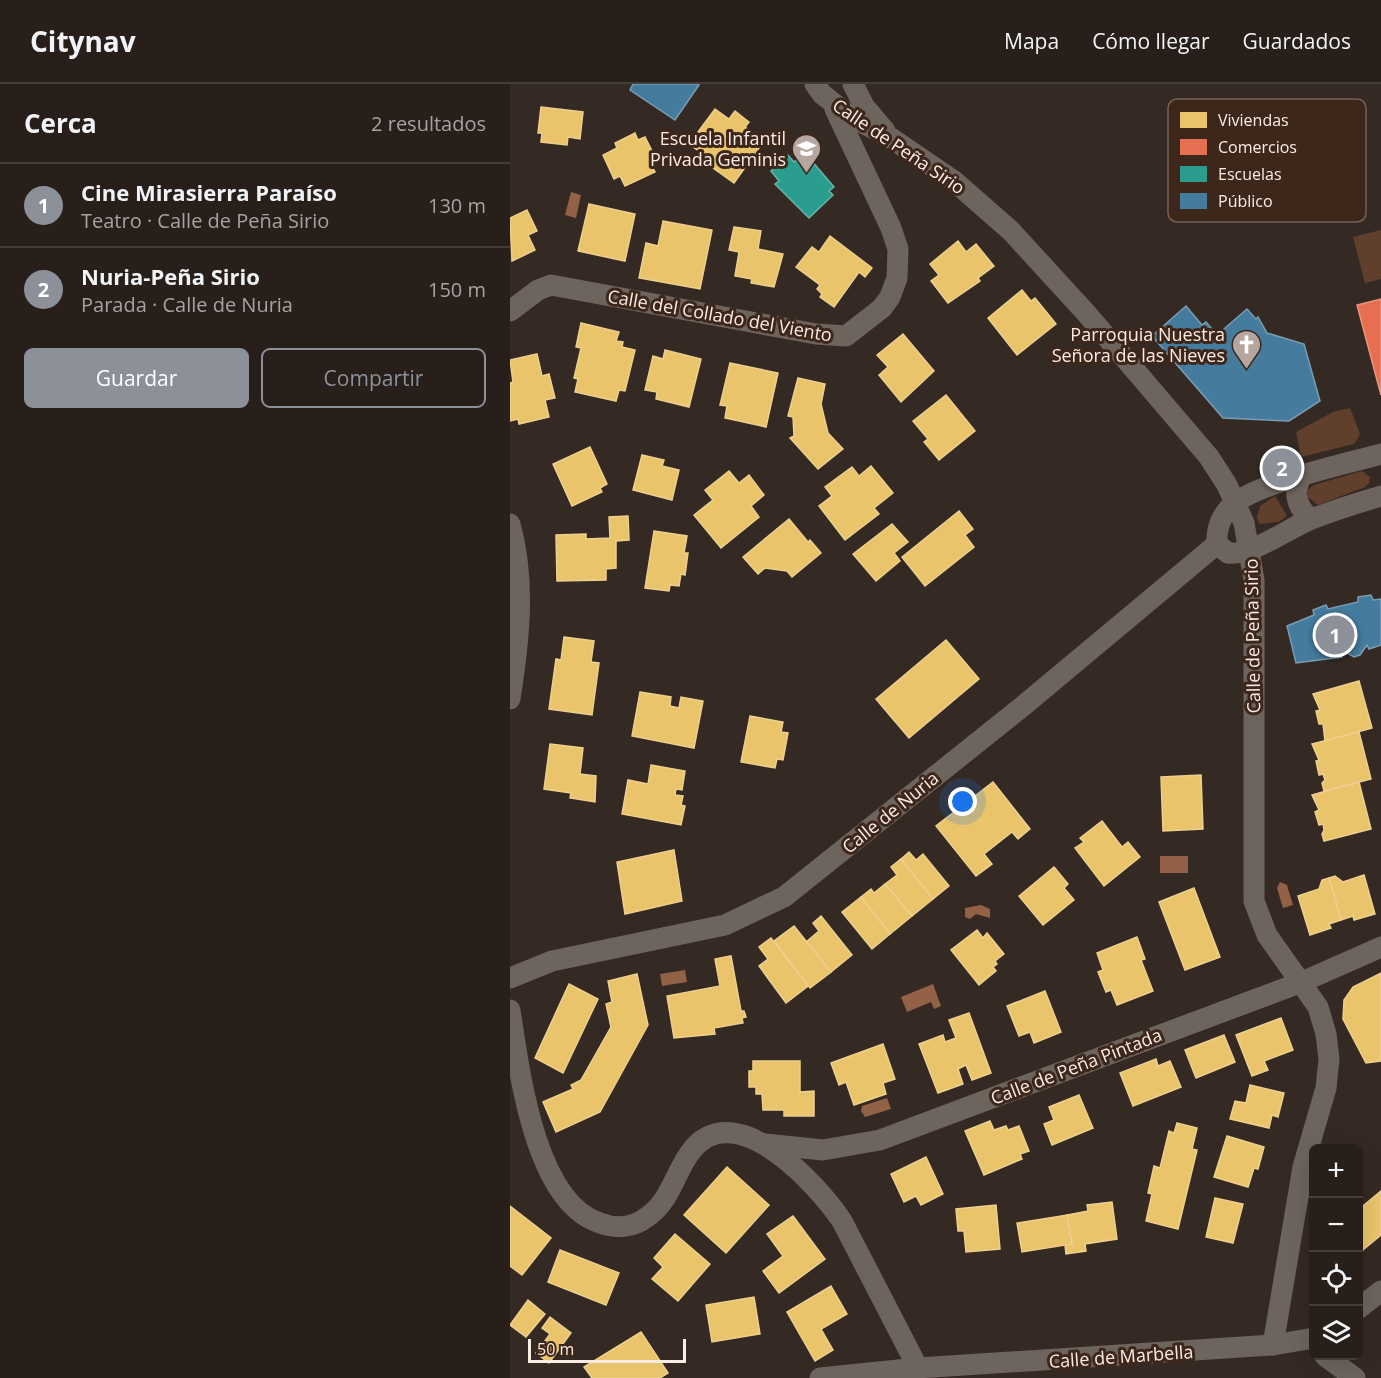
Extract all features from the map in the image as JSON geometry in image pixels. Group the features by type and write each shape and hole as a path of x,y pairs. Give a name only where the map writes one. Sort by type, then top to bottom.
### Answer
{"street":[{"name":"Calle de Peña Sirio","path":"815,84 830,101 851,117 891,138 954,181 1011,231 1087,314 1209,457 1236,502 1251,551 1254,580 1254,901 1267,935 1318,1007 1326,1034 1329,1059 1326,1088 1303,1167 1273,1345"},
{"path":"853,84 864,106 891,138"},
{"name":"Calle del Collado del Viento","path":"510,311 538,290 551,285 804,332 846,336 882,308 890,297 897,278 898,249 882,208 830,101"},
{"path":"1380,456 1254,492 1236,502 1223,516 1218,529 1217,544 1228,553 1251,551 1275,535 1311,519 1381,496"},
{"path":"1301,477 1296,495 1304,513 1311,519"},
{"path":"510,524 518,551 520,605 518,646 510,699"},
{"name":"Calle de Nuria","path":"510,978 552,961 725,925 784,897 1023,706 1217,544"},
{"name":"Calle de Peña Pintada","path":"763,1143 824,1150 880,1140 1302,982 1381,947"},
{"path":"510,1010 521,1083 539,1152 569,1200 593,1221 624,1227 646,1219 659,1208 691,1151 716,1133 731,1132 763,1143 806,1177 828,1200 842,1221 918,1368"},
{"path":"1363,1306 1381,1291"},
{"name":"Calle de Marbella","path":"820,1378 918,1368 1273,1345 1309,1340"},
{"path":"1330,1360 1355,1378"}],"shaded area":[{"path":"571,192 581,195 576,218 565,215"},
{"path":"1381,230 1381,279 1365,283 1353,237"},
{"path":"1350,408 1360,434 1354,444 1301,457 1296,432 1333,412"},
{"path":"1362,471 1370,477 1365,487 1318,505 1308,497 1308,490 1314,485"},
{"path":"1275,496 1287,516 1278,522 1259,524 1257,517 1260,506"},
{"path":"1160,856 1188,856 1188,873 1160,873"},
{"path":"1280,882 1287,885 1293,905 1283,908 1277,888"},
{"path":"981,905 990,909 990,918 976,914 970,919 965,917 965,908"},
{"path":"685,970 687,982 662,986 660,974"},
{"path":"933,984 941,1006 934,1009 931,1002 907,1012 901,997"},
{"path":"887,1098 891,1109 865,1117 861,1111 862,1106"}],"building: Viviendas":[{"path":"541,107 583,112 580,139 568,137 567,145 541,142 542,133 538,133"},
{"path":"715,109 729,119 735,111 749,122 745,127 764,141 734,183 703,161 707,157 689,144"},
{"path":"635,133 638,140 645,137 656,159 650,162 655,172 625,186 620,176 614,179 603,155 617,148 615,143"},
{"path":"589,204 635,214 625,261 578,251"},
{"path":"527,210 537,231 528,235 535,250 512,261 510,218"},
{"path":"663,221 712,230 700,289 639,278 646,243 658,246"},
{"path":"734,227 761,231 758,249 783,254 774,287 751,283 752,279 735,276 739,252 729,250"},
{"path":"830,236 872,268 865,277 859,272 834,307 820,297 822,294 817,289 820,285 796,267 812,247 819,252"},
{"path":"958,241 966,252 976,244 994,266 978,278 980,281 948,303 931,281 939,275 930,264"},
{"path":"1022,290 1031,301 1035,298 1056,324 1017,355 988,318"},
{"path":"581,323 619,332 616,341 623,342 622,347 635,350 625,391 619,390 616,401 575,392 578,379 574,378 581,348 576,347"},
{"path":"903,334 934,371 901,402 879,375 888,367 877,355"},
{"path":"665,350 701,359 689,407 656,399 657,392 645,390 653,356 663,359"},
{"path":"537,354 542,376 549,374 555,398 545,400 549,417 519,424 518,419 510,421 510,383 513,382 510,360"},
{"path":"730,363 778,373 766,427 725,418 727,406 720,405"},
{"path":"798,378 825,384 821,404 828,433 843,449 818,469 790,438 794,436 793,417 788,416"},
{"path":"946,395 975,431 939,460 924,442 928,439 913,421"},
{"path":"590,447 607,484 600,488 602,492 572,506 553,464"},
{"path":"642,455 664,460 662,466 679,470 672,500 633,490"},
{"path":"871,466 893,493 874,508 879,514 845,540 819,506 832,496 825,487 852,467 859,476"},
{"path":"729,471 739,483 749,475 764,495 751,506 759,517 721,548 694,515 713,500 705,490"},
{"path":"959,511 973,529 965,535 974,547 925,586 902,557"},
{"path":"628,516 629,540 616,541 616,568 606,569 606,580 557,581 556,535 586,534 586,539 610,538 609,517"},
{"path":"789,519 808,542 810,540 821,553 792,577 787,571 765,568 758,574 743,557"},
{"path":"892,524 908,542 894,553 900,561 876,581 853,554"},
{"path":"654,531 687,536 684,553 688,553 685,575 681,574 679,586 670,585 669,591 645,588"},
{"path":"564,637 594,641 591,662 599,663 592,715 549,709 556,659 561,660"},
{"path":"946,640 979,679 909,738 876,699"},
{"path":"1359,681 1372,728 1325,741 1323,724 1319,724 1316,711 1320,710 1313,694"},
{"path":"640,692 671,697 670,706 679,708 681,697 703,701 694,748 632,736"},
{"path":"750,716 783,722 781,732 788,733 783,760 777,759 775,768 741,762"},
{"path":"1359,732 1371,779 1324,791 1322,783 1325,780 1323,774 1319,775 1316,761 1319,760 1312,744"},
{"path":"550,744 583,748 580,774 596,776 595,802 570,798 571,793 544,789"},
{"path":"651,765 685,771 682,790 676,789 675,795 683,796 681,805 685,806 681,825 622,814 628,780 648,784"},
{"path":"1201,775 1203,829 1163,831 1161,777"},
{"path":"993,782 1030,829 1018,839 1012,832 984,854 992,864 976,876 936,826"},
{"path":"1359,782 1371,829 1324,841 1323,824 1319,825 1315,812 1319,810 1312,795"},
{"path":"1102,821 1122,847 1128,842 1140,857 1104,886 1075,848 1084,842 1080,838"},
{"path":"674,850 682,901 625,914 617,862"},
{"path":"909,852 916,860 923,854 949,886 933,899 901,859"},
{"path":"901,859 933,899 912,916 885,884 897,875 891,867"},
{"path":"1054,867 1068,884 1064,888 1074,900 1043,925 1019,896"},
{"path":"1364,875 1375,914 1354,920 1353,916 1341,920 1329,878 1335,876 1343,882"},
{"path":"1329,878 1341,920 1329,924 1331,928 1310,935 1298,896 1319,889 1322,880"},
{"path":"885,884 912,916 890,934 861,897 871,889 874,893"},
{"path":"1194,888 1220,957 1185,970 1159,902"},
{"path":"861,897 890,934 872,949 842,912"},
{"path":"821,916 852,955 831,972 806,942 819,931 813,923"},
{"path":"794,926 831,972 810,988 774,941"},
{"path":"977,930 983,938 987,933 1004,954 995,961 997,964 993,967 996,971 979,985 951,950"},
{"path":"1137,937 1145,959 1141,960 1153,991 1117,1005 1111,990 1106,992 1098,972 1103,970 1097,953"},
{"path":"771,938 808,986 786,1003 759,966 768,959 759,947"},
{"path":"731,956 741,1011 744,1011 746,1017 742,1018 743,1023 714,1028 715,1034 674,1038 667,996 720,986 715,959"},
{"path":"1381,973 1381,1061 1366,1063 1343,1019 1344,1000 1353,987"},
{"path":"637,974 648,1025 600,1112 556,1132 543,1102 573,1089 571,1085 581,1080 611,1027 606,1004 612,1002 608,981"},
{"path":"569,984 598,999 563,1073 535,1058"},
{"path":"1045,991 1061,1032 1034,1043 1030,1032 1019,1036 1007,1006"},
{"path":"969,1013 991,1073 972,1080 966,1065 958,1069 963,1084 938,1093 919,1044 943,1035 945,1042 956,1038 949,1020"},
{"path":"1281,1018 1293,1050 1264,1061 1268,1070 1252,1076 1236,1035"},
{"path":"1224,1035 1235,1062 1196,1078 1185,1050"},
{"path":"883,1044 895,1079 883,1083 886,1094 854,1105 846,1082 839,1085 831,1063"},
{"path":"1156,1059 1158,1066 1170,1061 1181,1087 1133,1106 1120,1073"},
{"path":"753,1061 800,1061 800,1092 814,1091 814,1116 784,1116 784,1110 763,1110 762,1094 756,1094 756,1087 749,1087 749,1071 753,1071"},
{"path":"1250,1085 1284,1093 1278,1117 1272,1115 1269,1128 1230,1119 1235,1101 1246,1103"},
{"path":"1079,1095 1093,1128 1052,1145 1044,1124 1054,1120 1049,1107"},
{"path":"990,1121 994,1130 1006,1126 1008,1130 1019,1126 1029,1151 1020,1154 1022,1159 984,1175 965,1131"},
{"path":"1177,1123 1197,1128 1192,1149 1197,1150 1178,1229 1146,1221 1152,1194 1148,1193 1154,1166 1160,1168 1169,1131 1174,1133"},
{"path":"1227,1136 1264,1147 1258,1169 1254,1168 1248,1187 1214,1177"},
{"path":"926,1157 943,1194 921,1205 916,1196 904,1202 891,1174"},
{"path":"727,1167 769,1205 726,1253 684,1215"},
{"path":"1381,1191 1381,1235 1363,1250 1363,1206"},
{"path":"1215,1198 1243,1204 1233,1243 1206,1237"},
{"path":"1112,1202 1117,1239 1085,1244 1086,1251 1066,1254 1065,1245 1072,1244 1067,1215 1088,1211 1087,1205"},
{"path":"996,1205 1000,1249 966,1252 964,1231 958,1231 956,1209"},
{"path":"510,1206 551,1238 522,1275 510,1266"},
{"path":"1067,1215 1072,1244 1022,1252 1017,1223"},
{"path":"793,1216 825,1259 779,1293 763,1271 783,1256 767,1234"},
{"path":"675,1234 710,1264 678,1301 652,1279 663,1267 654,1258"},
{"path":"560,1250 619,1273 606,1305 548,1282"},
{"path":"831,1286 847,1314 821,1329 833,1350 815,1361 787,1312"},
{"path":"754,1297 760,1334 712,1342 706,1305"},
{"path":"528,1300 545,1314 526,1337 510,1325"},
{"path":"550,1317 571,1333 549,1363 536,1353 550,1334 542,1328"},
{"path":"641,1332 668,1373 660,1378 592,1378 584,1367"}],"building: Comercios":[{"path":"1381,299 1381,395 1357,305"}],"building: Escuelas":[{"path":"805,153 834,187 829,191 833,195 809,218 775,184 779,181 771,171 788,155 794,162"}],"building: Público":[{"path":"633,84 699,85 675,120 630,90"},
{"name":"Parroquia Nuestra Señora de las Nieves","path":"1186,306 1202,325 1206,322 1217,335 1247,309 1256,319 1258,317 1267,333 1304,344 1320,401 1289,421 1223,418 1152,336"},
{"path":"1371,595 1373,600 1381,599 1381,645 1369,649 1367,645 1360,655 1354,657 1342,650 1342,657 1296,663 1287,626 1314,615 1313,610 1326,605 1328,609 1358,602 1358,597"}],"place":[{"name":"Escuela Infantil Privada Geminis","path":"807,174"},
{"name":"Parroquia Nuestra Señora de las Nieves","path":"1246,370"},
{"name":"Nuria-Peña Sirio","path":"1282,468"},
{"name":"Cine Mirasierra Paraíso","path":"1335,635"}]}
